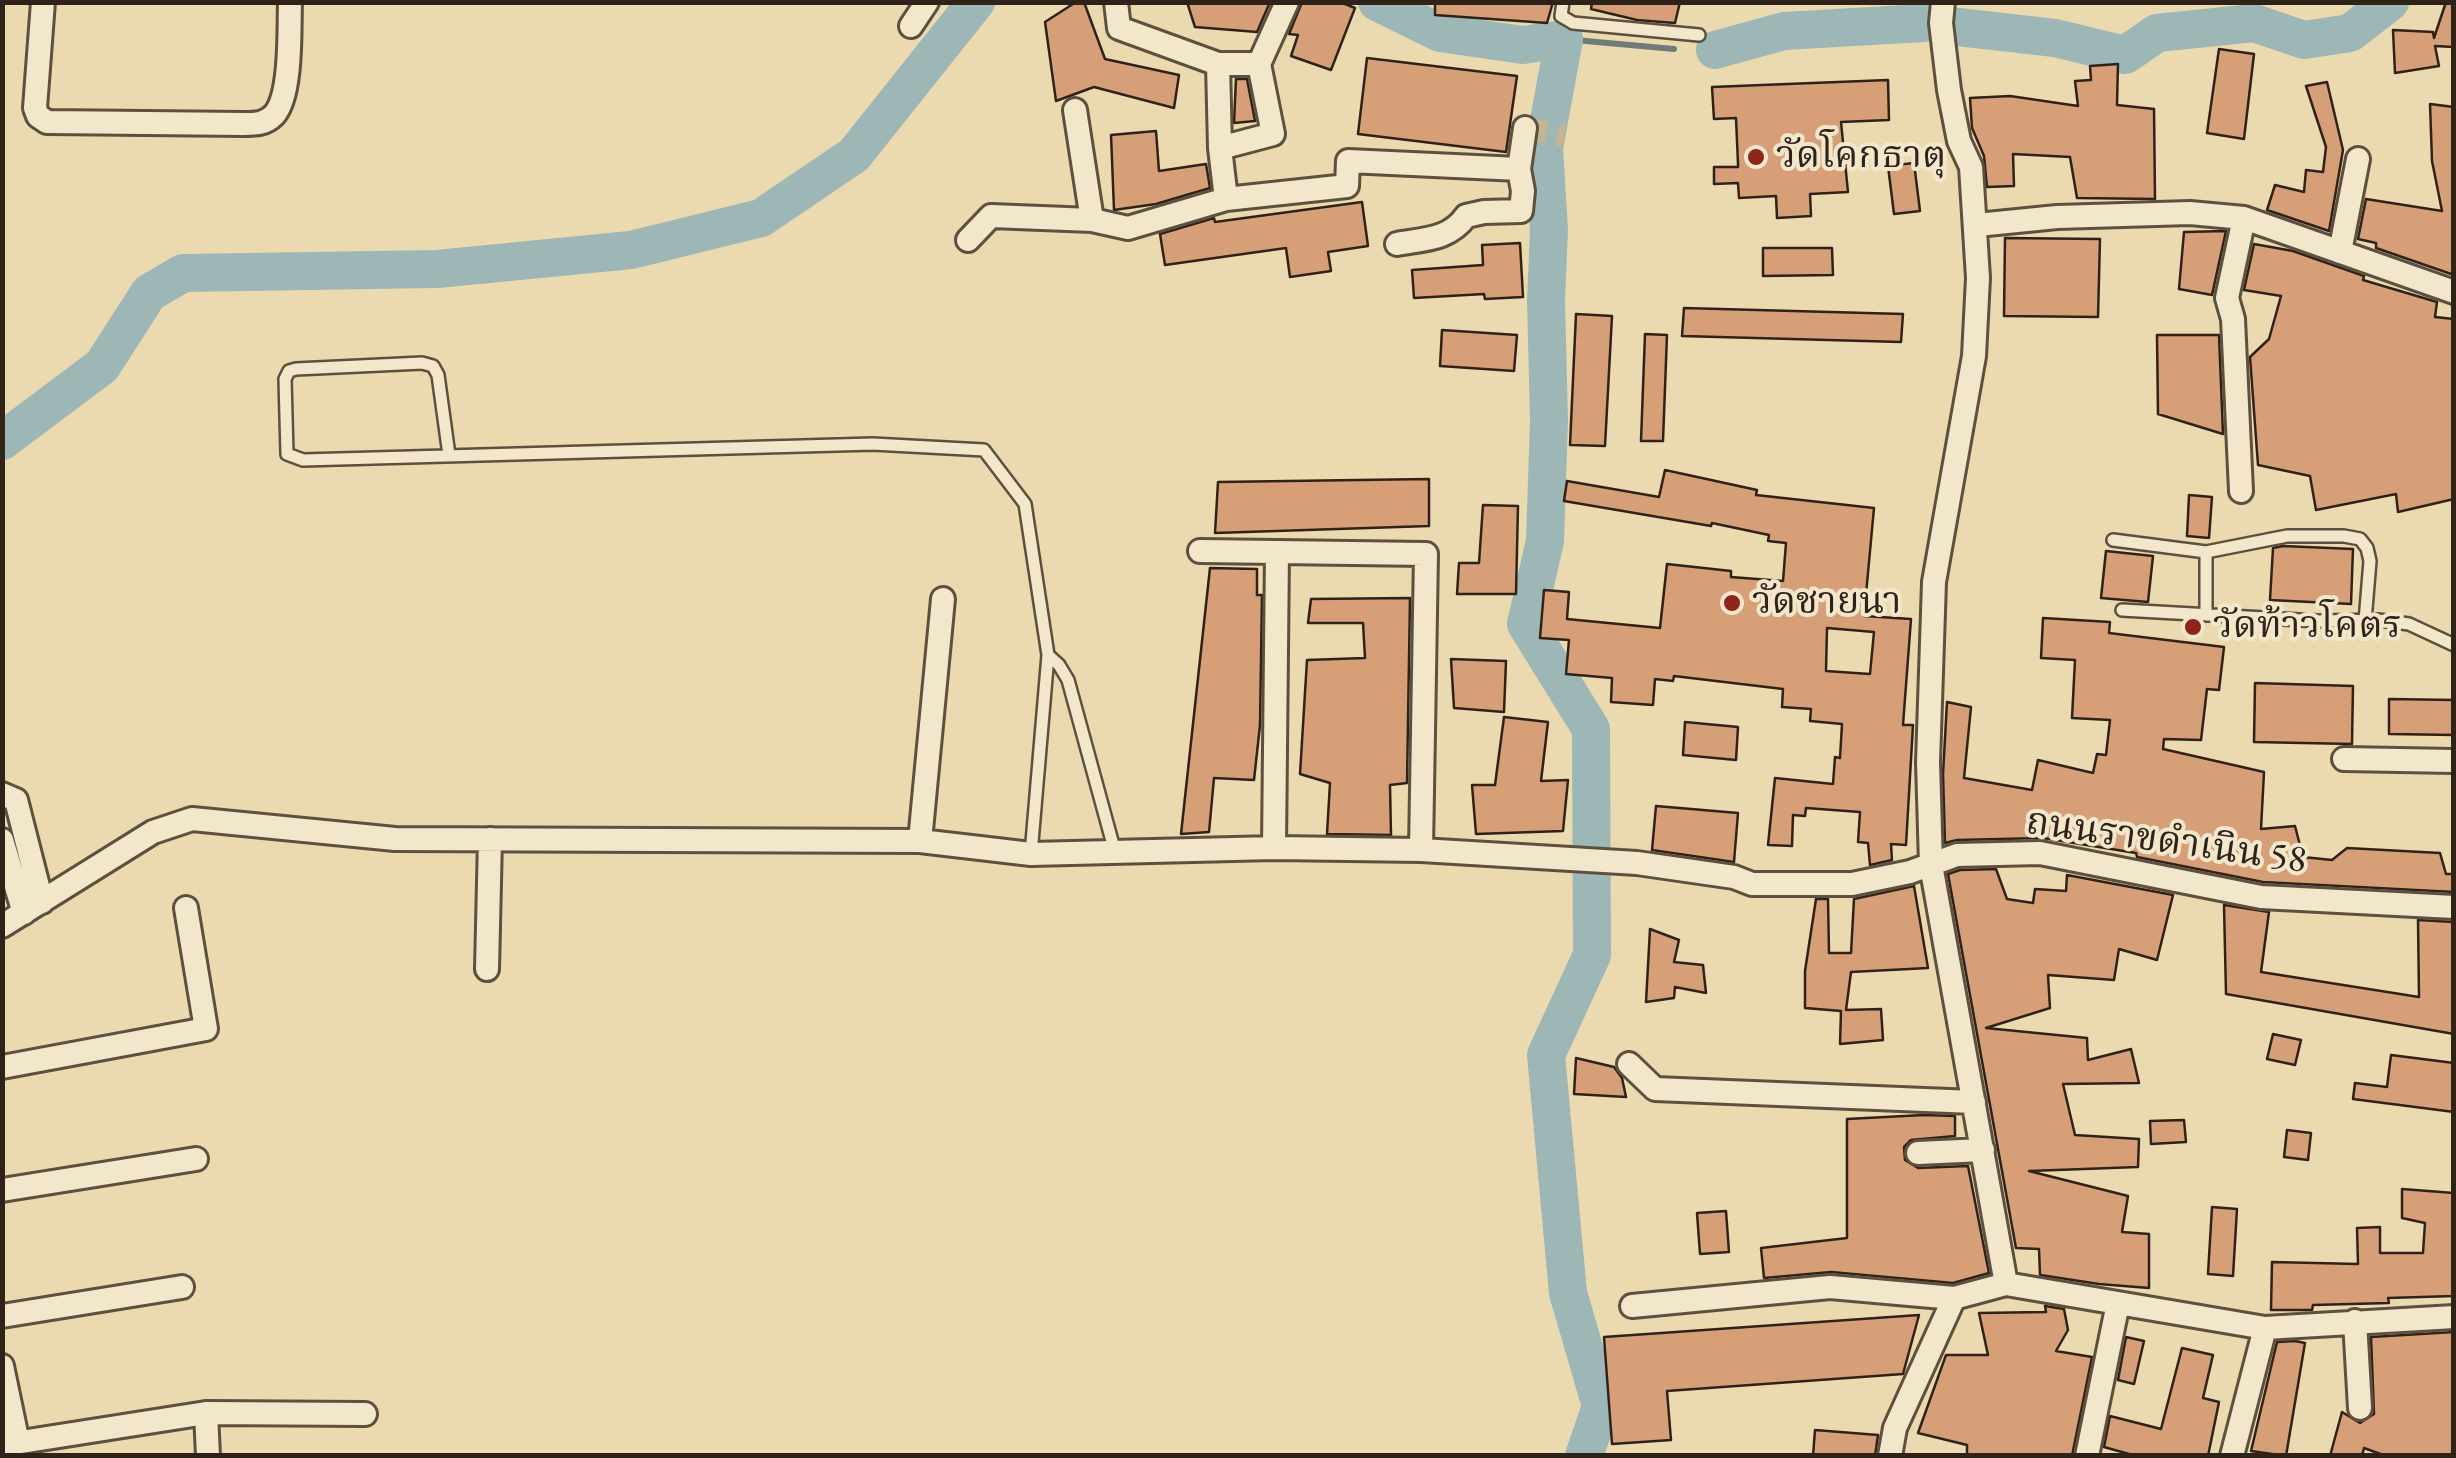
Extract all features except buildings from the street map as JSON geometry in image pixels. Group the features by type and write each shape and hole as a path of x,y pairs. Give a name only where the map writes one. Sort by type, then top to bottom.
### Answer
{"street":[{"path":"44,2 35,108 46,122 244,124 261,124 279,108 286,80 290,2"},
{"path":"911,26 928,2"},
{"path":"1116,2 1119,28 1218,64 1259,64"},
{"path":"1220,148 1272,134 1259,64 1287,2"},
{"path":"1943,2 1941,23 1949,90 1959,141 1971,166 1978,278 1974,356 1934,582 1928,762 1931,865 2006,1284"},
{"path":"1218,64 1226,199"},
{"path":"1075,110 1092,220"},
{"path":"1397,244 1447,236 1466,216 1521,211 1519,170 1525,128"},
{"path":"2340,252 2358,160"},
{"path":"968,240 990,216 1092,220 1128,228 1226,199 1347,186 1348,161 1519,170"},
{"path":"1977,225 2056,217 2190,214 2244,218 2454,292"},
{"path":"2241,491 2233,319 2227,298 2244,218"},
{"path":"1200,551 1426,554 1421,850"},
{"path":"1274,848 1278,552"},
{"path":"920,841 944,599"},
{"path":"2344,758 2454,762"},
{"path":"2,794 16,800 33,908"},
{"name":"ถนนราขดำเนิน 58","path":"2,926 153,832 192,818 395,840 920,841 1032,854 1274,848 1421,850 1636,863 1734,877 1752,884 1852,884 1956,855 2040,854 2261,897 2454,907"},
{"path":"487,969 490,839"},
{"path":"2,840 33,908"},
{"path":"2,1067 206,1029 186,908"},
{"path":"1629,1064 1655,1089 1974,1102"},
{"path":"1918,1153 1983,1150"},
{"path":"2,1190 196,1159"},
{"path":"1632,1306 1830,1287 1954,1298 2006,1284 2264,1328 2454,1317"},
{"path":"2,1316 182,1288"},
{"path":"1890,1456 1895,1428 1954,1298"},
{"path":"2087,1456 2118,1303"},
{"path":"2355,1322 2360,1408"},
{"path":"2232,1456 2264,1328"},
{"path":"2,1366 10,1444 206,1414 365,1414"},
{"path":"206,1414 208,1456"}],"lane":[{"path":"1563,2 1560,16 1573,23 1700,35"},
{"path":"450,455 438,375 433,366 422,363 296,369 285,379 288,454 294,458 450,455 873,444 984,450 1025,504 1048,656 1032,854"},
{"path":"2113,540 2206,552 2287,536 2360,539 2370,561 2366,620"},
{"path":"2206,552 2206,615"},
{"path":"2122,610 2409,624 2454,645"},
{"path":"1048,656 1060,665 1068,680 1115,852"}],"waterway":[{"path":"2,441 102,366 149,293 183,273 437,269 631,250 761,218 854,155 976,2"},
{"path":"1377,2 1440,33 1523,45 1564,39 1544,148 1549,230 1545,541 1526,624 1591,729 1592,955 1546,1055 1568,1293 1601,1406 1584,1456"},
{"path":"1958,27 2055,38 2125,55 2157,33 2254,23 2304,40 2350,33 2390,2"},
{"path":"1715,50 1784,31 1924,23"},
{"path":"1564,39 1674,49"}],"tunnel":[{"path":"1525,128 1564,136"}],"place":[{"name":"วัดโคกธาตุ","path":"1756,157"},
{"name":"วัดชายนา","path":"1732,603"},
{"name":"วัดท้าวโคตร","path":"2193,627"}]}
